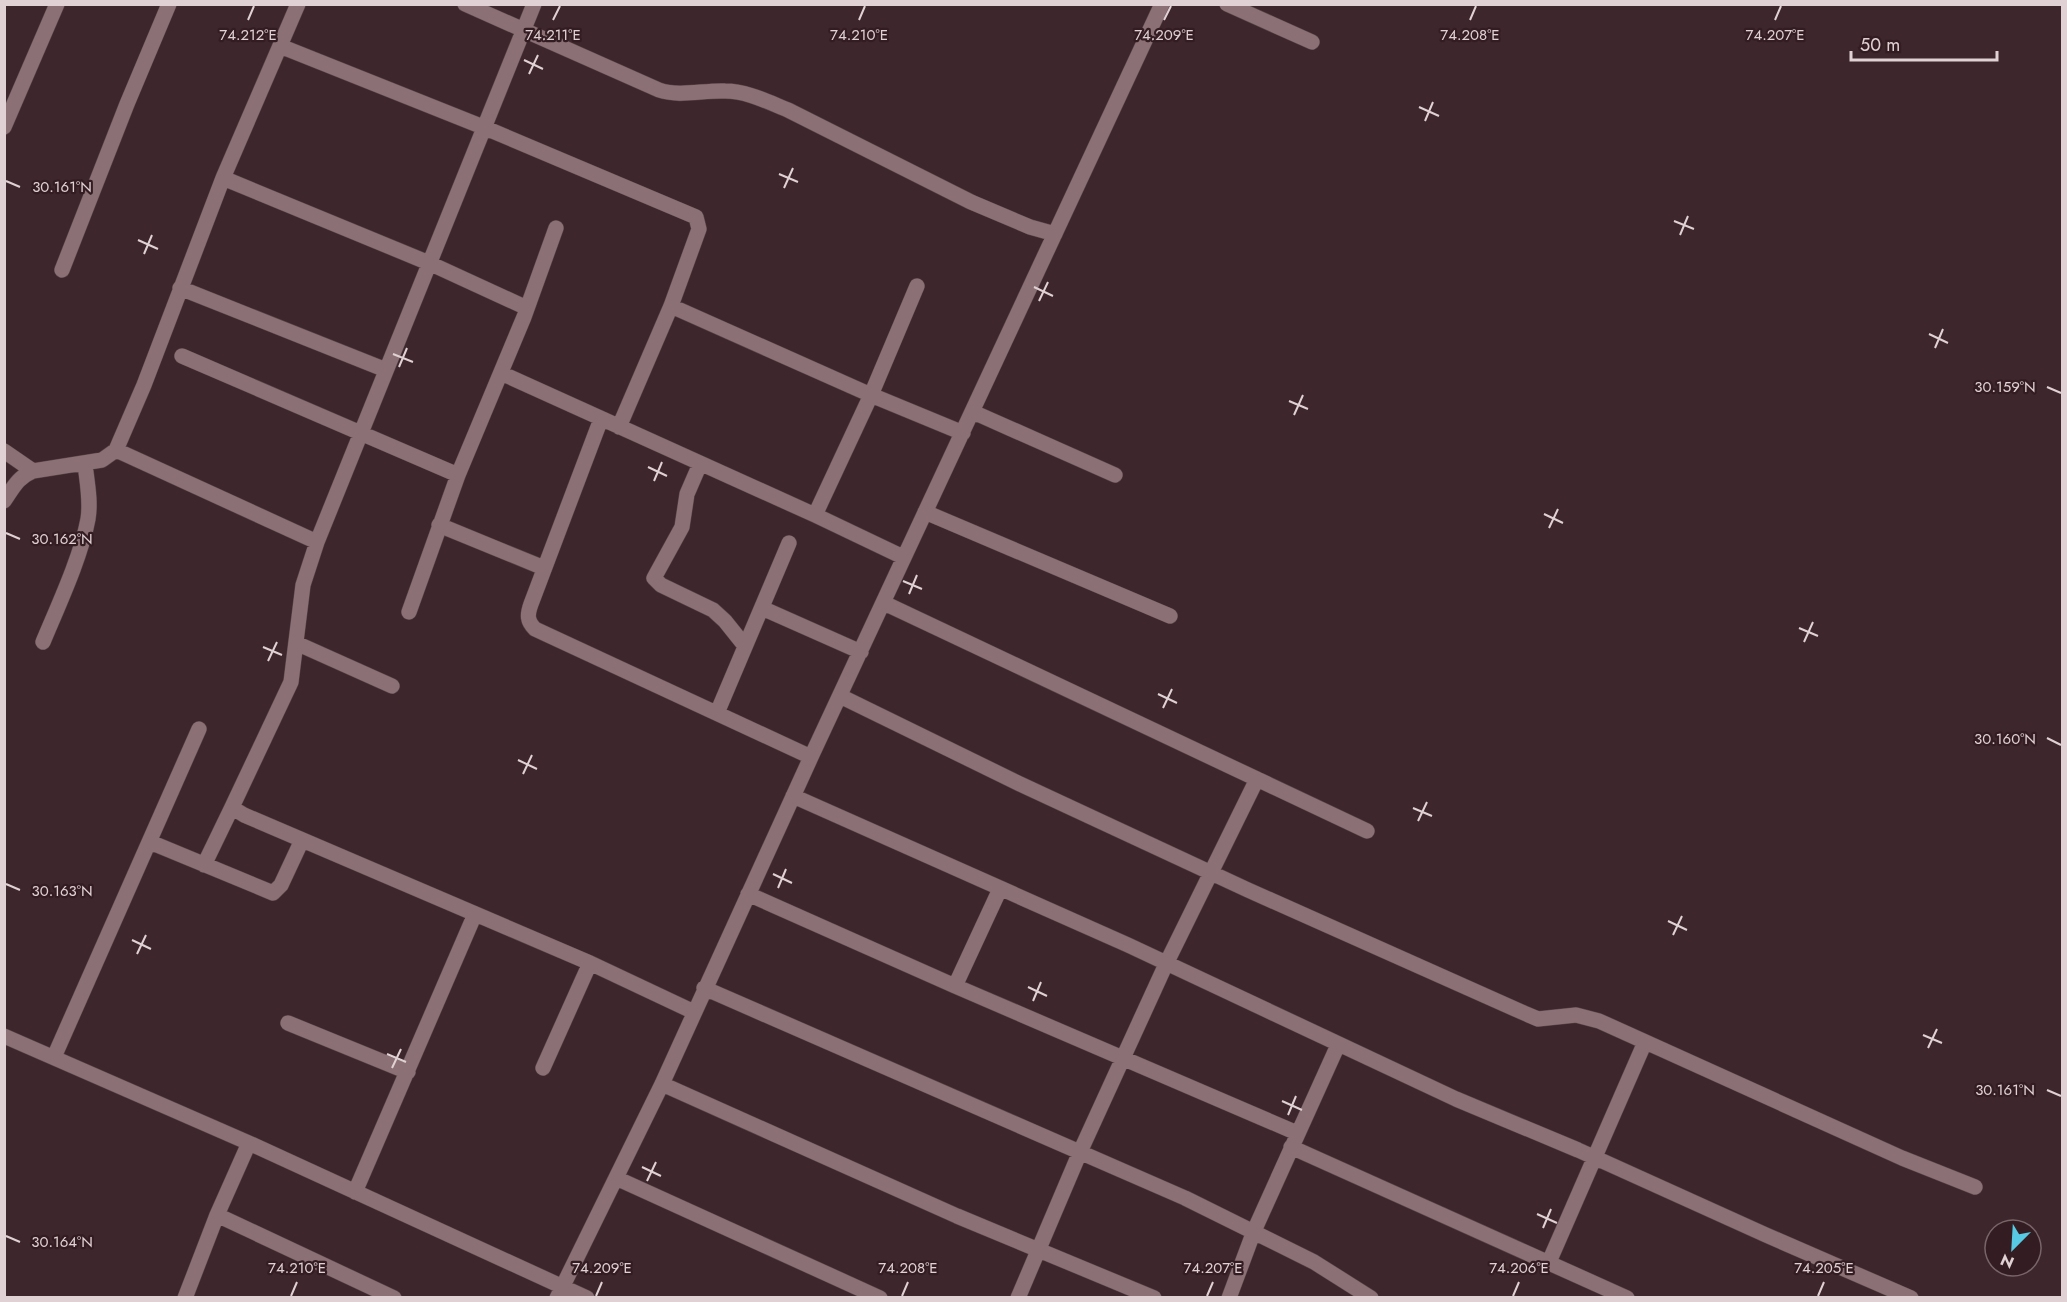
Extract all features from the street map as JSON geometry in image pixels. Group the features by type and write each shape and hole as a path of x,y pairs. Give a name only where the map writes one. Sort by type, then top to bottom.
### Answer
{"street":[{"path":"4,128 57,4"},
{"path":"62,270 169,4"},
{"path":"465,4 669,93 725,91 760,98 971,202 1030,227 1055,234"},
{"path":"204,865 288,691 293,672 303,585 317,542 534,4"},
{"path":"560,1292 662,1084 704,988 884,603 903,557 973,412 1162,4"},
{"path":"1227,4 1312,42"},
{"path":"4,501 24,475 33,471 102,460 116,450 144,385 223,178 296,5"},
{"path":"280,46 696,217 699,229 671,306 619,427"},
{"path":"223,178 429,263 527,308"},
{"path":"409,612 458,475 527,308 556,228"},
{"path":"815,515 871,395 917,286"},
{"path":"180,288 386,370"},
{"path":"671,306 871,395 963,433"},
{"path":"182,356 458,475"},
{"path":"501,373 903,557"},
{"path":"973,412 1115,476"},
{"path":"601,419 527,614 528,623 535,630 811,757"},
{"path":"116,450 317,542"},
{"path":"4,451 33,471"},
{"path":"43,642 75,562 88,520 90,501 85,464"},
{"path":"700,464 687,494 682,527 654,578 661,585 712,610 725,621 745,646"},
{"path":"925,512 1170,616"},
{"path":"439,525 544,568"},
{"path":"717,713 789,543"},
{"path":"884,603 1367,831"},
{"path":"762,608 861,652"},
{"path":"296,643 392,686"},
{"path":"840,696 1020,784 1210,872 1538,1019 1586,1016 1902,1158 1975,1187"},
{"path":"54,1057 199,729"},
{"path":"1018,1298 1080,1152 1166,963 1257,779"},
{"path":"793,796 1166,963 1456,1099 1595,1157 1911,1298"},
{"path":"232,805 244,815 590,963 694,1012"},
{"path":"150,842 273,893 281,885 302,840"},
{"path":"955,986 1000,888"},
{"path":"748,894 1124,1058 1627,1298"},
{"path":"355,1192 475,914"},
{"path":"543,1068 590,963"},
{"path":"704,988 1185,1198 1314,1262 1371,1298"},
{"path":"288,1023 408,1072"},
{"path":"4,1036 249,1143 560,1292 587,1298"},
{"path":"1549,1262 1645,1042"},
{"path":"1230,1298 1254,1231 1338,1045"},
{"path":"662,1084 1038,1251 1154,1298"},
{"path":"185,1298 217,1215 249,1143"},
{"path":"616,1178 880,1298"},
{"path":"217,1215 394,1298"}]}
